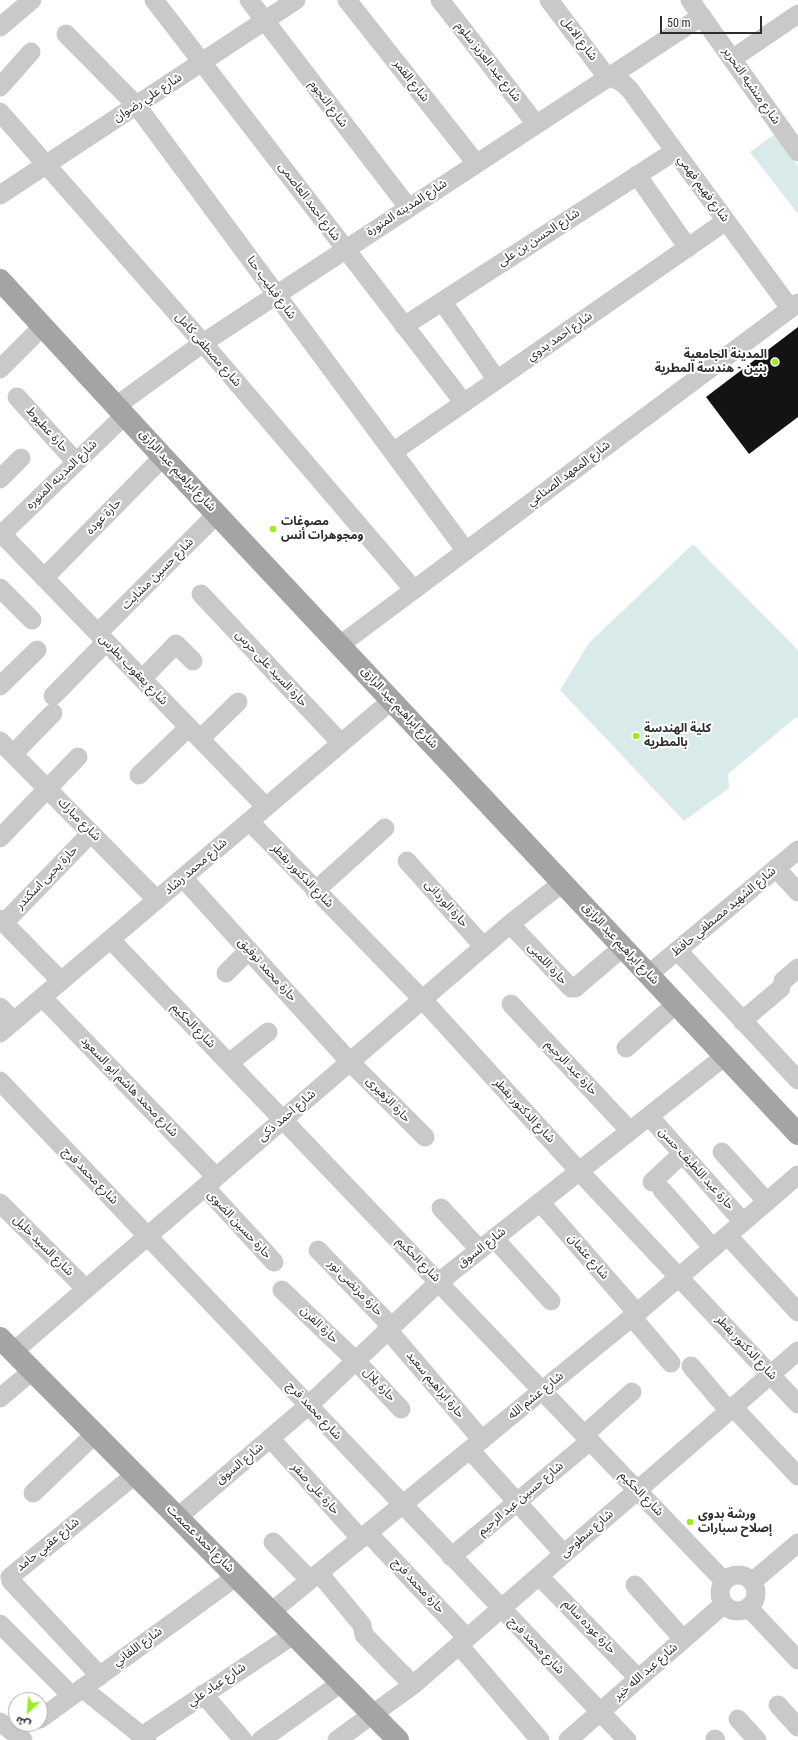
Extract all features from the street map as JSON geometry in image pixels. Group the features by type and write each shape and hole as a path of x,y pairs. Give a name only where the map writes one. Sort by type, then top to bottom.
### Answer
{"main road":[{"name":"شارع ابراهيم عبد الرازق","path":"0,280 163,457 798,1134"},
{"name":"شارع احمد عصمت","path":"7,1345 398,1740"}],"street":[{"path":"0,26 32,0"},
{"name":"شارع احمد العاصمى","path":"154,0 464,404"},
{"name":"شارع النجوم","path":"249,0 408,207"},
{"name":"شارع علي رضوان","path":"0,195 296,0"},
{"name":"شارع القمر","path":"347,0 476,163"},
{"name":"شارع عبد العزيز سلوم","path":"440,0 536,124"},
{"name":"شارع الامل","path":"549,0 604,73 609,77"},
{"name":"شارع المدينه المنورة","path":"121,410 203,343 408,207 609,77 694,4"},
{"name":"شارع منشيه التحرير","path":"694,4 798,152"},
{"path":"732,59 798,14"},
{"name":"شارع فيليب حنا","path":"66,34 136,106 466,551"},
{"path":"0,87 31,52"},
{"name":"شارع فهيم فهمي","path":"609,77 623,83 630,90 726,221 794,306"},
{"name":"شارع مصطفى كامل","path":"0,112 203,343 414,590"},
{"name":"شارع الحسن بن على","path":"404,326 675,151"},
{"path":"637,175 688,248"},
{"name":"شارع احمد بدوي","path":"393,452 726,221"},
{"path":"442,301 497,380"},
{"name":"شارع المعهد الصناعي","path":"340,645 794,306"},
{"path":"0,369 43,326"},
{"name":"حارة عطيوط","path":"17,397 76,462"},
{"name":"شارع المدينه المنوره","path":"1,534 76,462 121,410"},
{"name":"حارة عوده","path":"44,578 163,457"},
{"path":"0,479 21,458"},
{"name":"شارع حسين مشابت","path":"6,748 53,704 102,637 218,514"},
{"name":"شارع يعقوب بطرس","path":"1,534 266,807"},
{"path":"0,588 32,620"},
{"name":"حارة السيد على حرس","path":"200,594 341,743"},
{"path":"142,678 176,644 193,661"},
{"path":"4,675 37,650"},
{"name":"شارع محمد رشاد","path":"7,1027 392,700"},
{"path":"139,775 238,702"},
{"name":"شارع مبارك","path":"6,748 157,900"},
{"path":"0,838 78,757"},
{"name":"شارع الدكتور بقطر","path":"249,821 422,1000 579,1171 798,1404"},
{"path":"315,891 385,828"},
{"name":"حارة يحيى اسكندر","path":"2,921 91,833"},
{"name":"شارع الشهيد مصطفي حافظ","path":"649,974 678,952 798,850"},
{"name":"حارة الوردانى","path":"407,861 484,947"},
{"path":"776,868 798,892"},
{"name":"حارة محمد توفيق","path":"183,878 350,1062"},
{"name":"شارع احمد ذكى","path":"7,1345 86,1289 510,924 562,883"},
{"path":"2,921 61,982"},
{"name":"حارة اللمبى","path":"510,924 571,988 575,988 623,947"},
{"name":"شارع الحكيم","path":"110,939 724,1581"},
{"path":"226,973 249,950"},
{"path":"678,952 798,1080"},
{"path":"742,1021 798,968"},
{"name":"شارع محمد هاشم ابو السعود","path":"42,997 210,1182"},
{"name":"حارة عبد الرحيم","path":"511,1004 630,1131"},
{"path":"626,1048 676,1004"},
{"path":"0,1006 7,1027"},
{"path":"229,1063 268,1032"},
{"name":"شارع السوق","path":"178,1517 308,1405 439,1282 725,1056"},
{"name":"حارة الزهيرى","path":"350,1062 425,1137"},
{"name":"شارع محمد فرج","path":"0,1081 451,1557 628,1740"},
{"name":"حارة عبد اللطيف حسن","path":"649,1116 743,1222"},
{"path":"722,1152 767,1202"},
{"path":"682,1154 657,1186 713,1248"},
{"name":"شارع عشم الله","path":"271,1612 634,1315 798,1175"},
{"name":"حارة حسين الضوى","path":"210,1182 274,1262"},
{"name":"شارع عثمان","path":"540,1202 634,1315 671,1363"},
{"name":"شارع السيد خليل","path":"0,1203 86,1289"},
{"path":"442,1208 480,1250"},
{"path":"728,1236 798,1312"},
{"path":"494,1238 552,1301"},
{"name":"حارة مرتضى نور","path":"318,1250 390,1328"},
{"name":"حارة الفرن","path":"282,1290 356,1361"},
{"name":"حارة ابراهيم سعيد","path":"390,1328 517,1502 564,1554"},
{"name":"شارع سطوحى","path":"337,1740 413,1685 798,1351"},
{"name":"حارة بلال","path":"356,1361 401,1409"},
{"path":"691,1366 731,1409 798,1476"},
{"path":"0,1398 32,1371"},
{"name":"شارع حسين عبد الرحيم","path":"451,1557 517,1502 587,1438 632,1392"},
{"path":"33,1493 95,1434"},
{"name":"حارة على صقر","path":"270,1438 365,1536"},
{"name":"شارع عقبي حامد","path":"100,1676 11,1581 10,1577 136,1474"},
{"name":"حارة محمد فرج","path":"365,1536 463,1642 540,1740"},
{"path":"273,1542 315,1577 362,1625 364,1635 413,1685"},
{"path":"752,1582 796,1549"},
{"path":"738,1575 743,1576 752,1582 756,1592 752,1603 748,1607 733,1610 724,1604 720,1595 720,1590 724,1581 738,1575"},
{"name":"شارع اللقاني","path":"48,1713 237,1576"},
{"name":"حارة عوده سالم","path":"539,1576 638,1678"},
{"path":"636,1585 683,1639"},
{"name":"شارع عبد الله خير","path":"568,1740 724,1604"},
{"path":"748,1607 798,1660"},
{"path":"0,1624 77,1692 144,1738"},
{"name":"شارع عياد علي","path":"144,1738 202,1694 293,1634"},
{"path":"261,1740 341,1683"},
{"path":"202,1694 243,1740"},
{"path":"778,1705 798,1727"},
{"path":"738,1719 757,1740"},
{"path":"0,1722 20,1738"},
{"path":"793,1740 798,1736"}],"shaded area":[{"path":"775,134 798,166 798,214 750,152"},
{"path":"693,544 798,650 798,718 795,718 728,774 729,788 684,821 560,690 589,643"}],"building":[{"name":"المدينة الجامعية بنين - هندسة المطرية","path":"798,327 798,417 749,454 706,397"}],"place":[{"name":"المدينة الجامعية بنين - هندسة المطرية","path":"775,362"},
{"name":"مصوغات ومجوهرات أنس","path":"273,529"},
{"name":"كلية الهندسة بالمطرية","path":"636,736"},
{"name":"ورشة بدوى إصلاح سبارات","path":"690,1522"}]}
